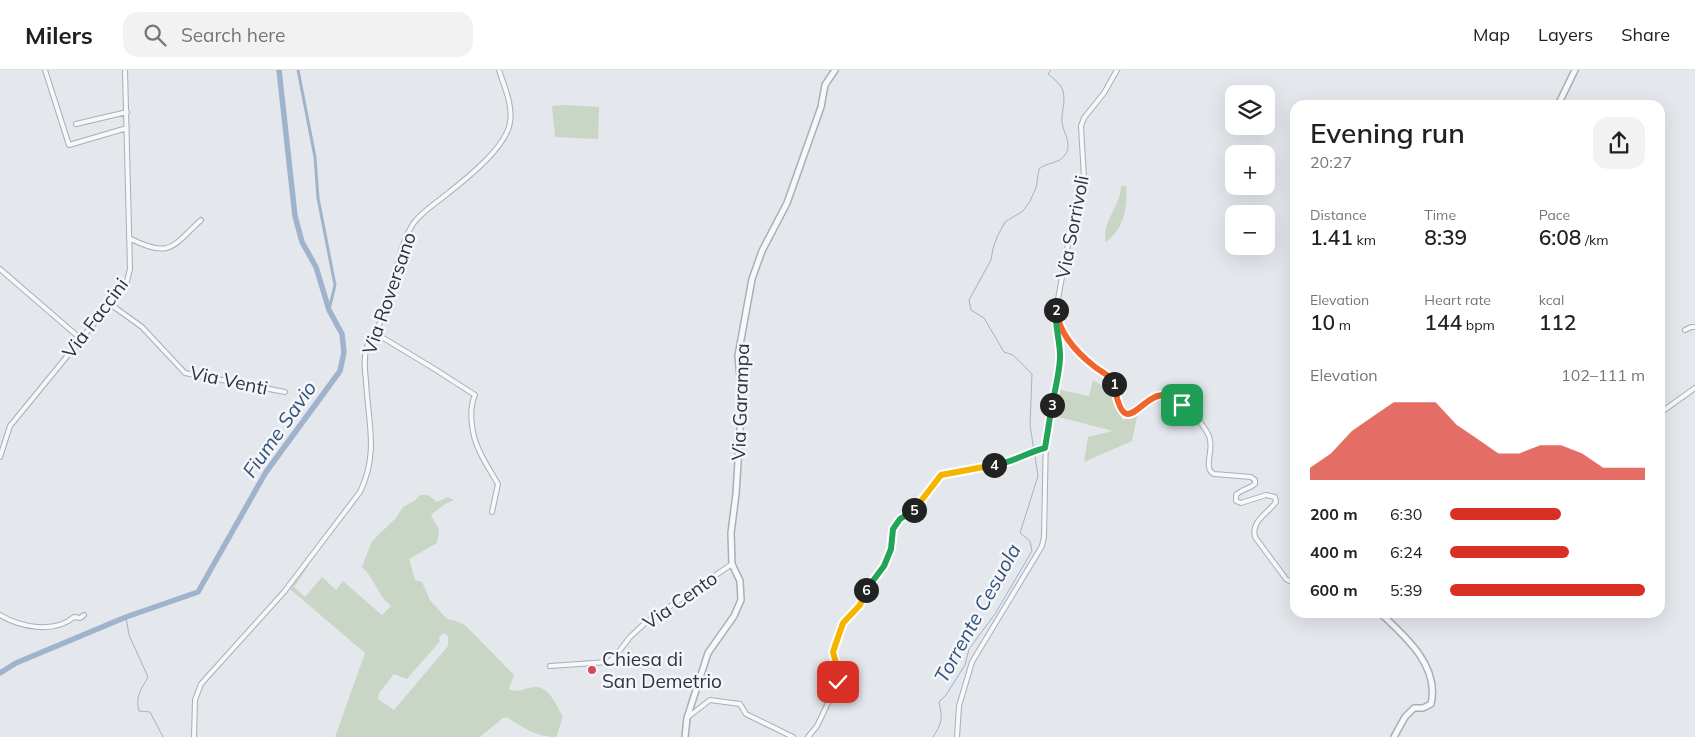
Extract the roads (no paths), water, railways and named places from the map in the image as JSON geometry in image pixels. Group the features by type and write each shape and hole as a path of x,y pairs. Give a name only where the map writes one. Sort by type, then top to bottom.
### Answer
{"street":[{"path":"45,70 69,145 127,128"},
{"name":"Via Faccini","path":"0,457 10,426 122,289 128,276 130,238 125,70"},
{"name":"Via Roversano","path":"194,737 195,700 201,684 284,592 360,492 367,478 373,447 369,419 365,357 367,347 385,313 399,255 418,217 456,187 489,156 508,131 510,110 500,70"},
{"name":"Via Garampa","path":"685,737 687,718 708,654 734,616 742,600 740,582 732,564 731,533 736,494 742,398 738,356 752,279 762,251 787,203 821,107 825,84 835,70"},
{"name":"Via Sorrivoli","path":"1056,310 1071,228 1084,178 1085,166 1081,126 1084,118 1104,93 1117,70"},
{"path":"1560,100 1575,70"},
{"path":"76,124 127,112"},
{"path":"130,238 160,249 169,249 202,220"},
{"path":"0,269 81,339"},
{"name":"Via Venti","path":"110,304 142,327 185,373 285,392"},
{"path":"957,737 958,706 972,662 1042,546 1044,538 1045,448 1060,360 1060,338 1055,320 1056,310"},
{"path":"1056,310 1062,330 1076,349 1094,366 1110,376 1114,383 1118,405 1124,412 1136,412 1157,396 1170,396 1200,423 1209,436 1212,449 1208,466 1210,472 1214,474 1251,477 1255,480 1255,484 1240,490 1236,495 1236,501 1241,503 1266,495 1275,497 1276,502 1255,524 1254,532 1286,579 1290,581"},
{"path":"1685,330 1695,327"},
{"path":"375,334 433,368 475,396 472,401 478,449 498,484 492,512"},
{"path":"1665,409 1695,388"},
{"path":"808,737 817,726 838,682 839,674 833,652 843,623 860,605 867,588 884,566 891,549 893,529 900,519 919,505 941,475 1006,463 1045,448"},
{"name":"Via Cento","path":"550,666 608,662 614,658 630,637 644,624 732,564"},
{"path":"0,615 18,624 48,626 67,623 74,617 80,618 84,615"},
{"path":"1386,618 1403,634 1416,650 1432,682 1434,691 1431,704 1423,708 1414,708 1405,717 1394,737"},
{"path":"687,718 710,700 734,702 740,704 746,714 793,737"}],"waterway":[{"name":"Fiume Savio","path":"0,673 16,663 126,617 198,592 266,472 340,371 344,352 342,334 329,310 316,267 302,242 295,216 279,70"},
{"path":"298,70 315,157 318,198 335,285 329,310"},
{"name":"Torrente Cesuola","path":"933,737 941,721 939,702 946,695 965,665 969,649 995,614 1032,551 1030,541 1020,533 1038,476 1030,425 1032,374 1013,355 1004,352 984,318 971,310 969,300 991,260 993,248 1005,222 1023,211 1030,201 1036,188 1039,169 1060,160 1067,151 1068,143 1062,122 1063,91 1059,84 1048,74 1051,70"},
{"path":"126,617 129,635 148,677 138,697 139,711 150,712 163,737"}],"place":[{"name":"Chiesa di San Demetrio","path":"592,670"}]}
